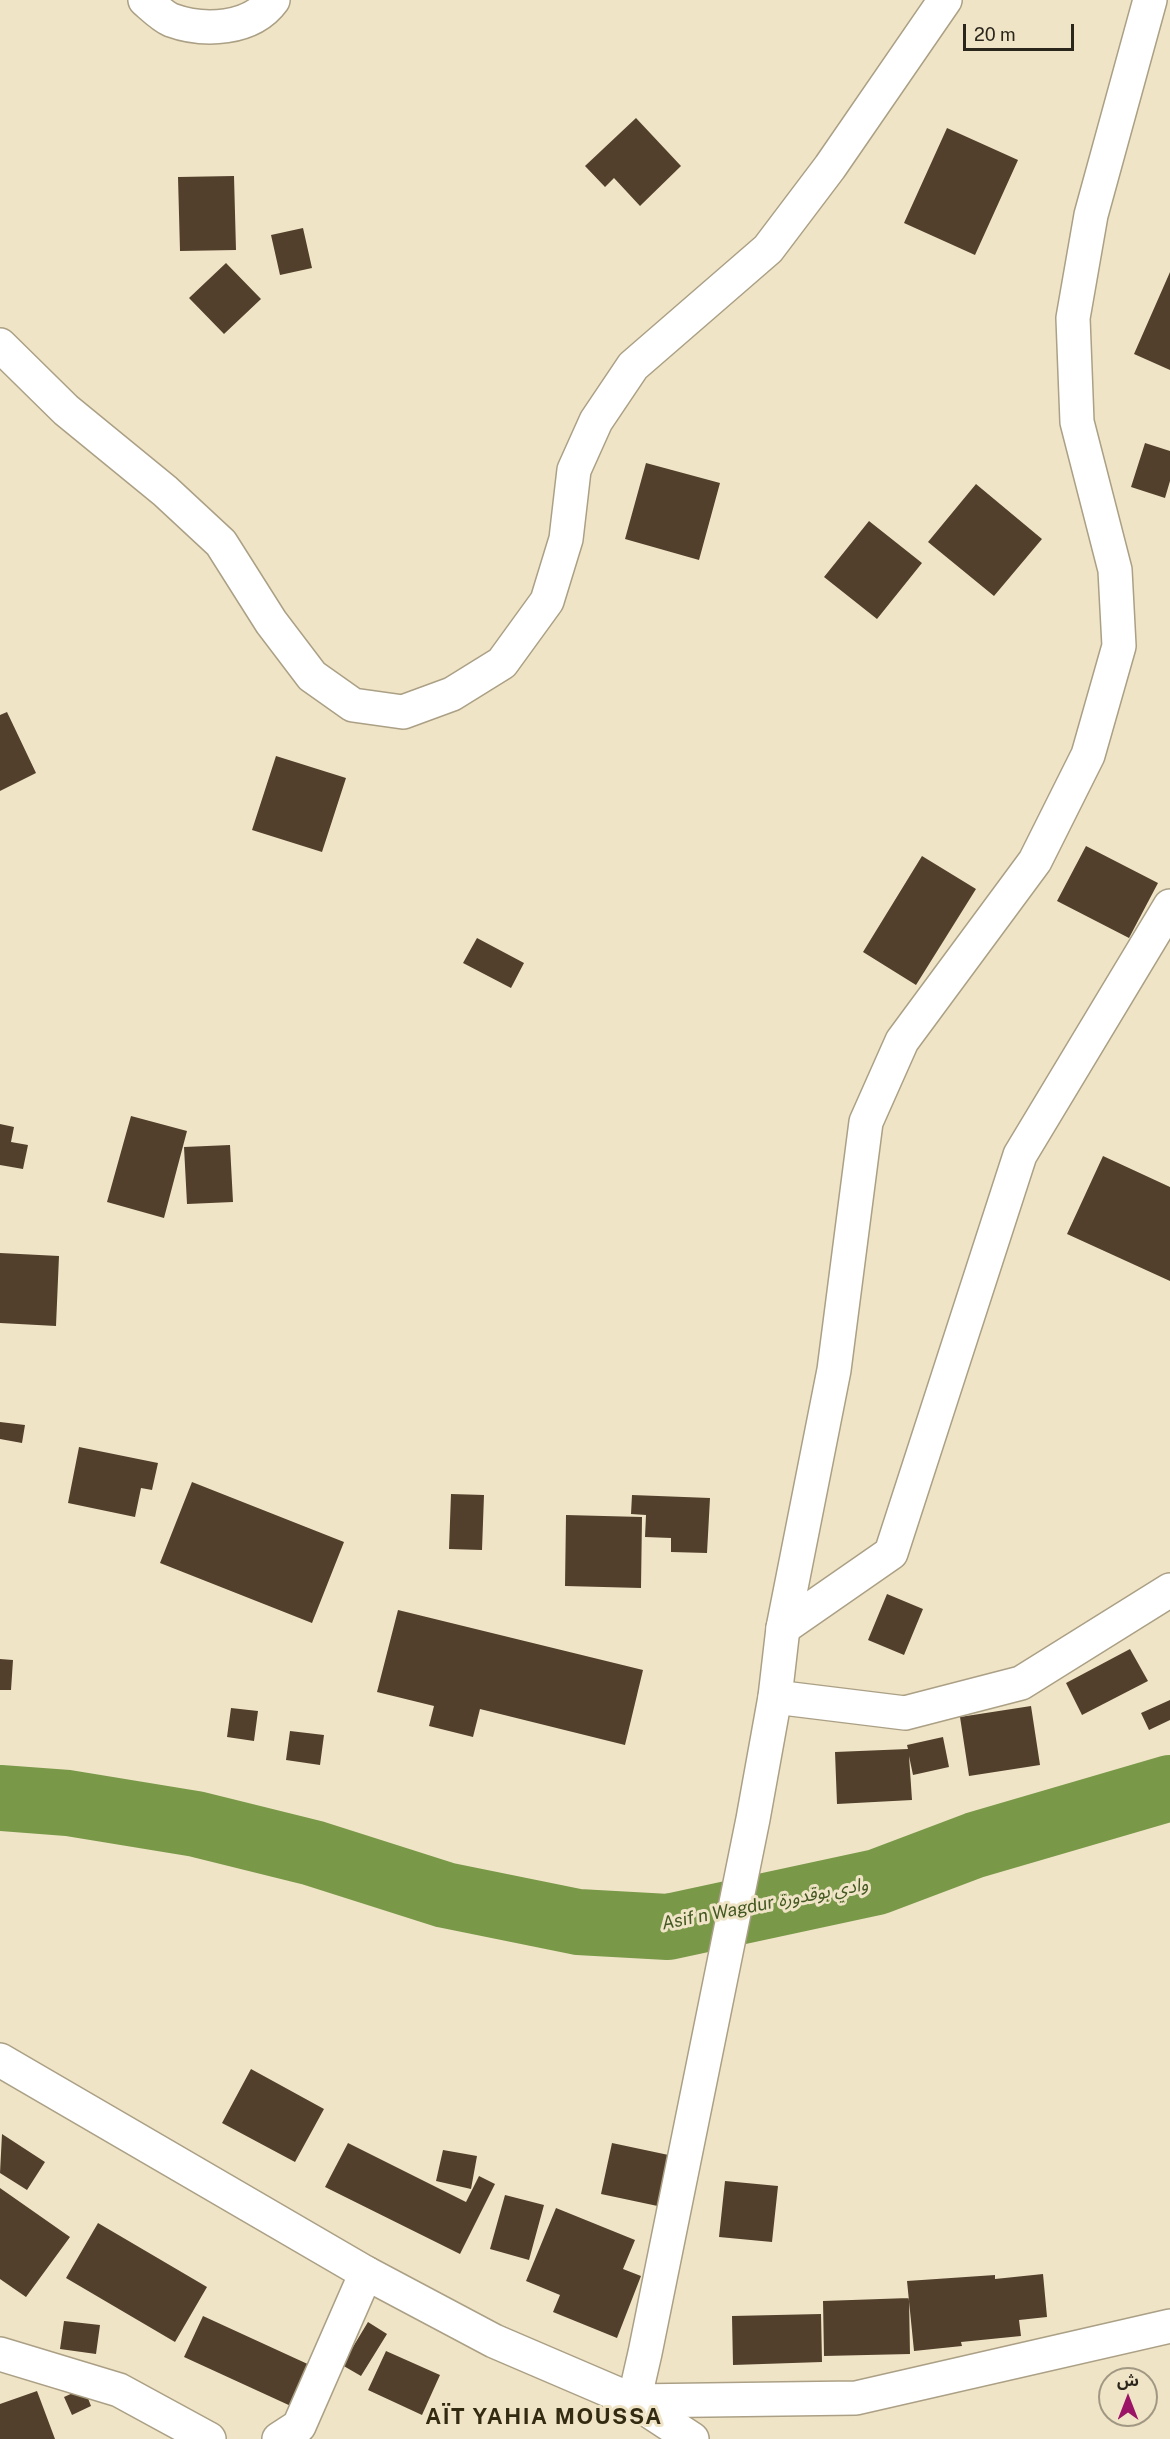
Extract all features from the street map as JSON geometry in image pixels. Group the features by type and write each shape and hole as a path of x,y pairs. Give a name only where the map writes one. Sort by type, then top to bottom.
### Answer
{"main road":[{"path":"145,0 169,19 204,26 240,24 264,11 273,0"},
{"path":"0,345 66,410 165,490 221,543 271,622 312,676 353,705 402,712 412,709 452,694 502,663 547,601 566,539 574,470 596,421 633,366 768,249 830,167 945,0"},
{"path":"634,2401 753,1819 775,1697 783,1628 834,1370 866,1122 902,1041 1035,861 1088,754 1119,646 1115,570 1077,422 1073,318 1091,215 1150,0"},
{"path":"783,1628 891,1553 1020,1155 1170,906"},
{"path":"775,1697 905,1713 1021,1683 1170,1590"},
{"path":"0,2060 366,2273 494,2341 634,2401 692,2439"},
{"path":"293,2435 366,2273"},
{"path":"634,2401 856,2398 1170,2326"},
{"path":"0,2354 119,2390 209,2439"}],"building":[{"path":"636,118 681,166 640,206 614,178 605,187 585,166"},
{"path":"947,128 1018,160 975,255 904,223"},
{"path":"234,176 236,250 180,251 178,177"},
{"path":"303,228 312,268 280,275 271,235"},
{"path":"226,263 261,299 224,334 189,298"},
{"path":"1170,272 1170,370 1134,354"},
{"path":"1145,443 1170,451 1170,481 1165,498 1131,487"},
{"path":"646,463 720,483 699,560 625,539"},
{"path":"976,484 1042,539 994,596 928,542"},
{"path":"869,521 922,563 877,619 824,577"},
{"path":"7,712 36,773 0,791 0,715"},
{"path":"276,756 346,778 322,852 252,830"},
{"path":"1086,846 1158,883 1129,938 1057,901"},
{"path":"922,856 976,889 916,985 863,952"},
{"path":"477,938 524,963 511,988 463,963"},
{"path":"131,1116 187,1131 164,1218 107,1202"},
{"path":"0,1124 14,1127 11,1142 28,1145 23,1169 0,1165"},
{"path":"230,1145 233,1202 187,1204 184,1147"},
{"path":"1103,1156 1170,1187 1170,1281 1067,1234"},
{"path":"0,1253 59,1256 56,1326 0,1323"},
{"path":"0,1422 25,1425 22,1443 0,1439"},
{"path":"79,1447 158,1463 152,1490 141,1488 135,1517 68,1503"},
{"path":"192,1482 344,1542 312,1623 160,1563"},
{"path":"451,1494 484,1495 482,1550 449,1549"},
{"path":"632,1495 710,1498 707,1553 671,1552 671,1538 645,1537 646,1515 631,1514"},
{"path":"566,1515 642,1517 641,1588 565,1586"},
{"path":"887,1594 923,1609 904,1655 868,1640"},
{"path":"398,1610 643,1670 625,1745 480,1709 473,1737 429,1726 434,1706 377,1692"},
{"path":"1130,1649 1148,1681 1082,1715 1066,1683"},
{"path":"0,1659 13,1660 11,1690 0,1690"},
{"path":"1170,1700 1170,1720 1149,1730 1141,1713"},
{"path":"1031,1706 1040,1765 969,1776 960,1717"},
{"path":"231,1708 258,1711 254,1741 227,1737"},
{"path":"290,1731 324,1735 320,1765 286,1760"},
{"path":"943,1737 949,1767 913,1775 909,1756 912,1800 837,1804 835,1752 908,1749 907,1745"},
{"path":"251,2069 324,2109 295,2162 222,2123"},
{"path":"2,2134 45,2162 27,2190 0,2173"},
{"path":"348,2143 466,2202 479,2176 495,2184 460,2254 325,2187"},
{"path":"612,2143 678,2157 667,2208 601,2194"},
{"path":"443,2150 477,2156 471,2189 436,2181"},
{"path":"725,2181 778,2186 772,2242 719,2237"},
{"path":"0,2188 70,2237 26,2297 0,2279"},
{"path":"505,2195 544,2205 529,2260 490,2249"},
{"path":"556,2208 635,2240 623,2269 641,2276 617,2338 553,2312 560,2295 526,2281"},
{"path":"98,2223 207,2287 175,2342 66,2278"},
{"path":"1043,2274 1047,2317 1019,2320 1021,2336 961,2342 962,2346 914,2351 907,2281 995,2275 995,2279"},
{"path":"909,2298 910,2354 824,2356 823,2301"},
{"path":"821,2314 822,2362 733,2365 732,2316"},
{"path":"203,2316 312,2366 293,2407 184,2357"},
{"path":"64,2321 100,2325 96,2354 60,2349"},
{"path":"368,2322 387,2334 361,2376 342,2365"},
{"path":"386,2351 440,2375 422,2415 368,2390"},
{"path":"84,2388 91,2406 72,2415 64,2397"},
{"path":"37,2391 55,2439 0,2439 0,2404"}],"waterway":[{"name":"Asif n Wagdur وادي بوقدورة","path":"0,1798 68,1803 196,1824 313,1853 445,1895 578,1922 668,1927 877,1882 975,1845 1170,1788"}],"district":[{"name":"AÏT YAHIA MOUSSA","path":"544,2417"}]}
